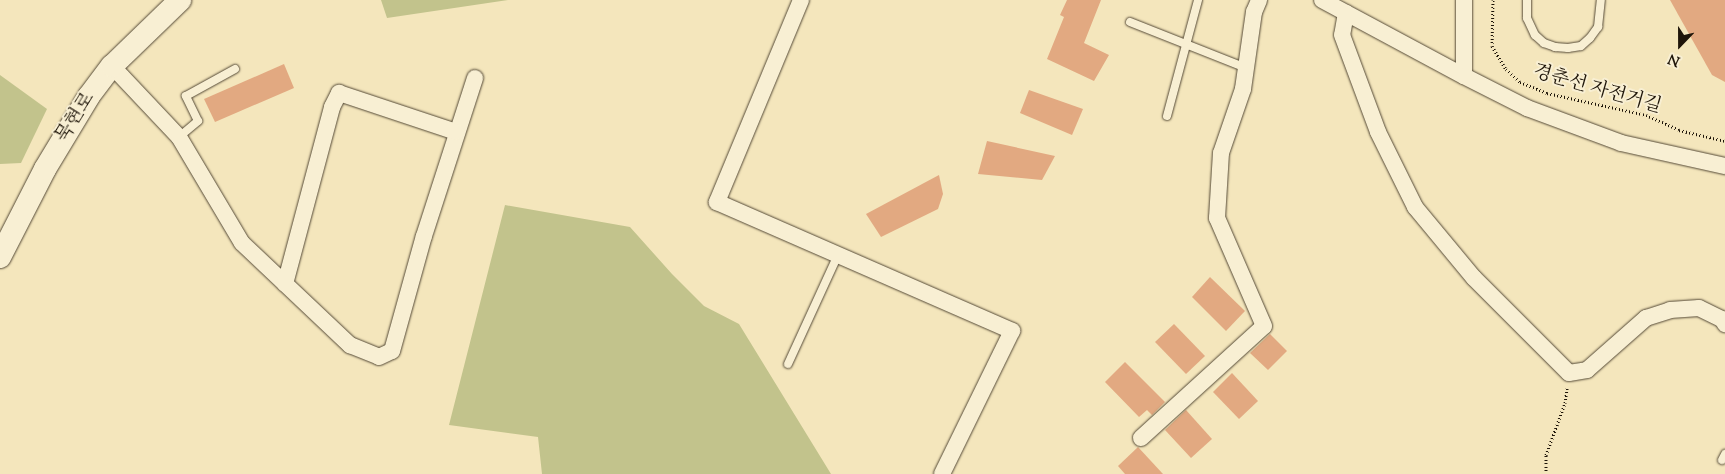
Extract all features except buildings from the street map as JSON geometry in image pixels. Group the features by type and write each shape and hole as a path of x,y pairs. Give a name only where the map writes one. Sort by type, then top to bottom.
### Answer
{"street":[{"name":"묵현로","path":"2,249 45,169 89,96 112,66 180,0"},
{"path":"802,0 717,202 1012,331 942,474"},
{"path":"1141,438 1264,326 1216,218 1221,153 1243,89 1254,12 1259,0"},
{"path":"1322,0 1527,108 1622,143 1725,166"},
{"path":"1464,0 1464,76"},
{"path":"1346,13 1342,35 1378,132 1415,207 1474,278 1569,373 1587,370 1646,318 1670,310 1699,308 1722,319 1725,324"},
{"path":"112,66 179,137 242,243 350,345 379,357 392,351 424,236 474,78"},
{"path":"285,284 332,107 339,93 456,132"}],"lane":[{"path":"1167,116 1184,43 1198,0"},
{"path":"1527,0 1527,18 1535,35 1544,43 1555,47 1568,48 1581,46 1598,27 1601,0"},
{"path":"1130,22 1246,68"},
{"path":"179,137 198,121 186,96 234,69"},
{"path":"788,364 838,255"}],"path":[{"name":"경춘선 자전거길","path":"1493,0 1492,46 1506,69 1520,82 1546,92 1646,115 1679,130 1725,141"},
{"path":"1546,474 1546,455 1565,403 1569,373"}],"green space":[{"path":"381,0 508,0 387,18"},
{"path":"0,75 47,109 21,163 0,164"},
{"path":"505,205 630,227 704,306 739,324 831,474 542,474 538,437 449,425"}]}
